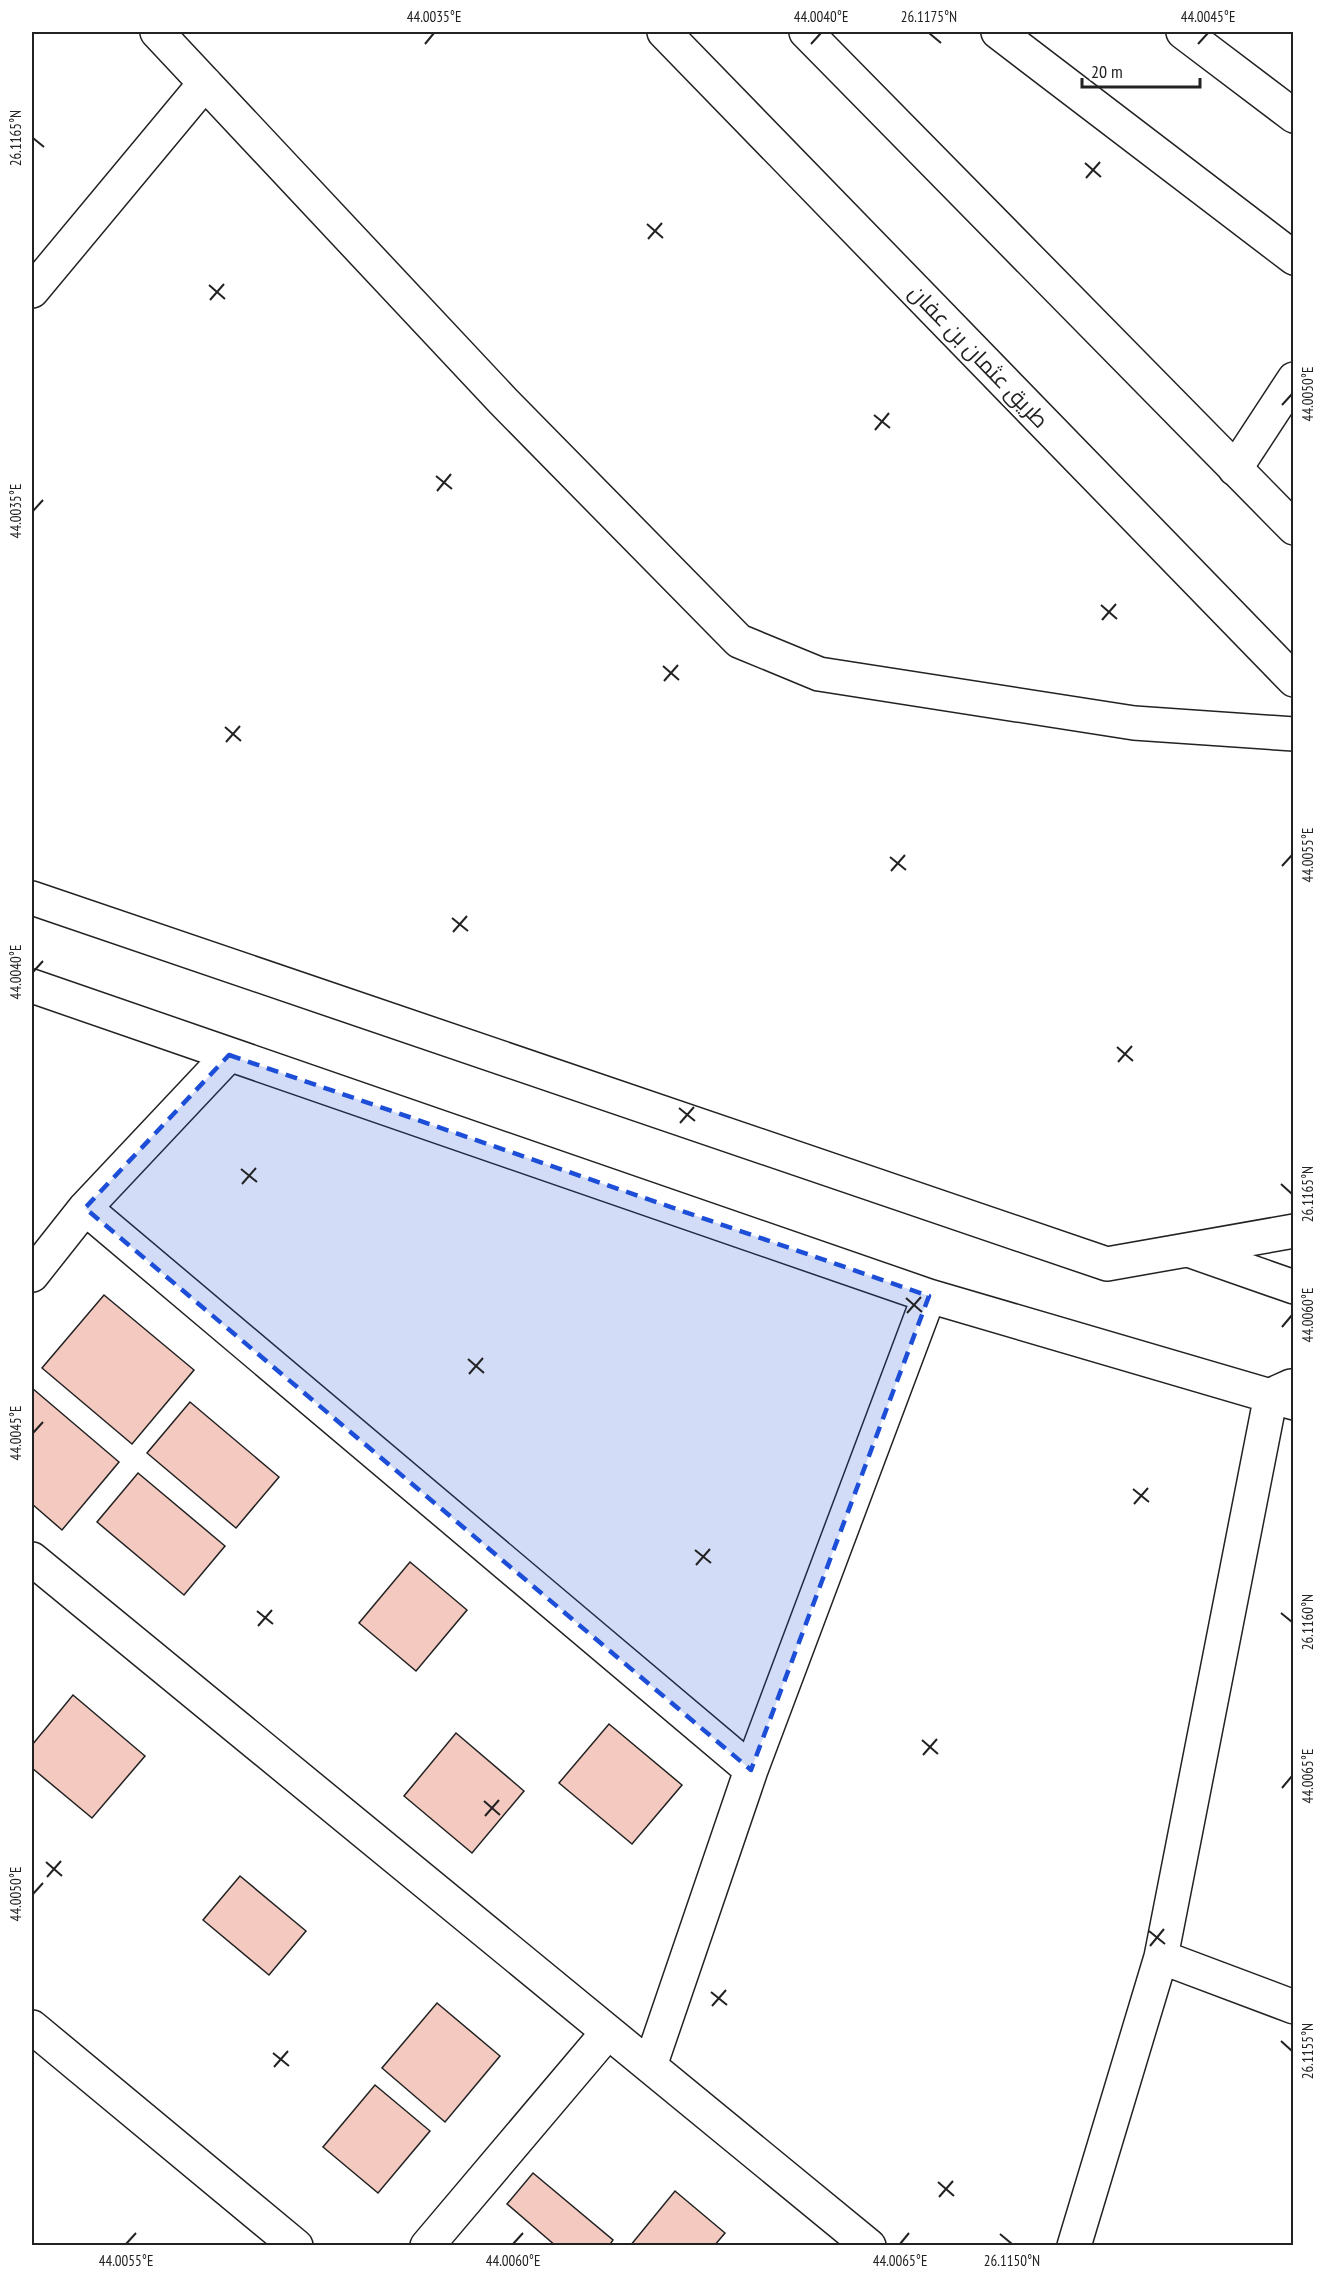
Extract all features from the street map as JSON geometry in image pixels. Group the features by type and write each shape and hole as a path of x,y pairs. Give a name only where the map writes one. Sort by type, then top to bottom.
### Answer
{"street":[{"path":"157,32 503,402 739,641 819,674 1134,723 1293,734"},
{"name":"طريق عثمان بن عفان","path":"664,32 1293,680"},
{"path":"806,32 1293,528"},
{"path":"998,32 1293,258"},
{"path":"1183,32 1293,116"},
{"path":"32,291 205,83"},
{"path":"1235,469 1293,379"},
{"path":"32,898 1107,1264 1293,1231"},
{"path":"32,986 929,1296 1286,1394 1161,1957 1074,2246"},
{"path":"32,1275 85,1208 229,1054"},
{"path":"85,1208 751,1770"},
{"path":"1189,1250 1293,1287"},
{"path":"650,2066 751,1770 929,1296"},
{"path":"32,1559 868,2246"},
{"path":"1161,1957 1293,2007"},
{"path":"32,2027 296,2246"},
{"path":"427,2246 608,2032"}],"highlighted area":[{"path":"229,1055 929,1296 751,1770 85,1208"}],"building":[{"path":"104,1295 194,1370 132,1444 42,1368"},
{"path":"32,1388 119,1462 62,1530 32,1504"},
{"path":"190,1402 279,1477 236,1528 147,1453"},
{"path":"138,1473 225,1546 184,1595 97,1522"},
{"path":"410,1562 467,1610 416,1671 359,1623"},
{"path":"73,1695 145,1756 92,1818 32,1768 32,1745"},
{"path":"609,1724 682,1785 632,1844 559,1783"},
{"path":"456,1733 524,1791 472,1853 404,1796"},
{"path":"240,1876 306,1931 269,1975 203,1920"},
{"path":"437,2003 500,2056 445,2122 382,2068"},
{"path":"375,2085 430,2131 378,2193 323,2147"},
{"path":"533,2173 613,2240 609,2246 556,2246 507,2204"},
{"path":"675,2191 725,2233 714,2246 630,2246"}]}
